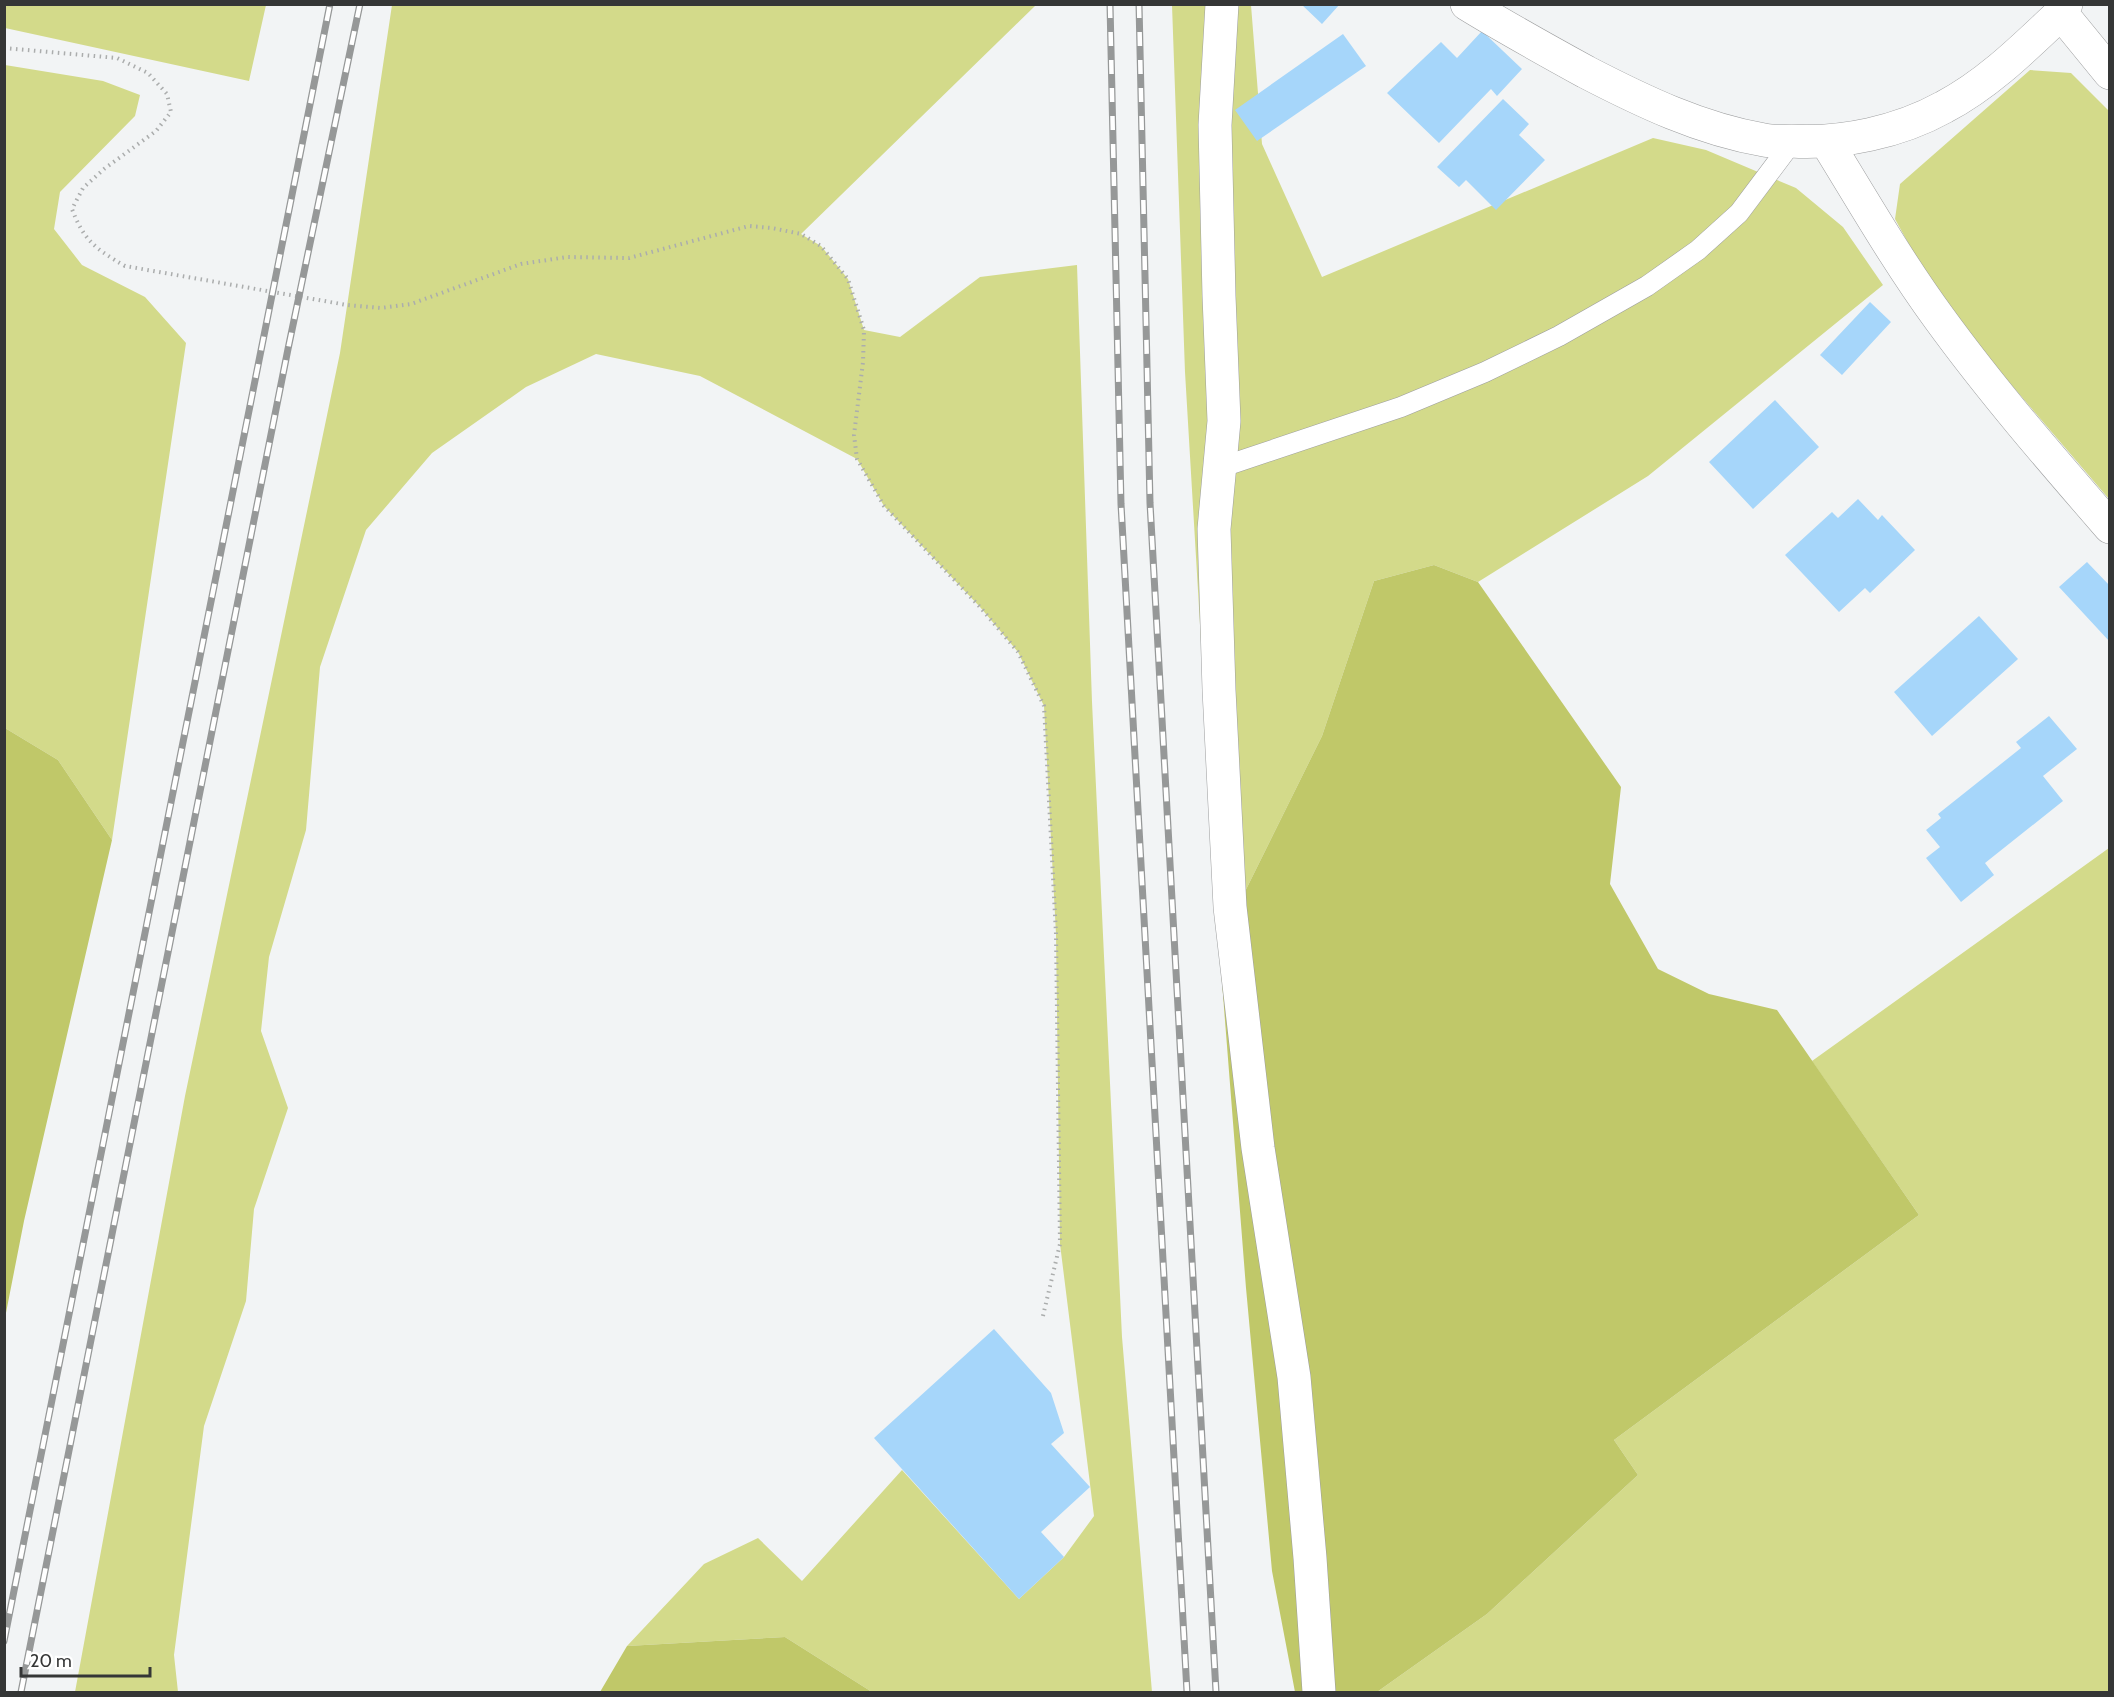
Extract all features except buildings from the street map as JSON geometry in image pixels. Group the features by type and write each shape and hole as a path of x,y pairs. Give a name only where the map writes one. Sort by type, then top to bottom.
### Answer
{"street":[{"path":"1222,4 1215,125 1218,296 1224,421 1214,529 1230,907 1258,1148 1294,1377 1319,1692"},
{"path":"1467,4 1546,50 1644,102 1715,128 1765,141 1848,139 1889,130 1944,108 2012,59 2063,9 2109,73"},
{"path":"1826,141 1939,318 2022,424 2109,527"}],"lane":[{"path":"1219,468 1401,407 1464,381 1559,336 1647,286 1698,250 1739,213 1793,141"}],"path":[{"path":"4,48 117,58 148,73 166,94 171,112 156,131 90,181 83,188 72,209 80,228 98,250 125,266 346,305 381,308 411,304 520,264 567,257 629,258 749,226 801,234 821,246 848,279 864,330 863,362 854,435 857,459 884,506 980,607 1018,652 1044,706 1056,934 1060,1244 1042,1320"}],"green space":[{"path":"5,4 266,5 249,81 5,28"},
{"path":"392,5 1036,5 801,234 821,246 848,279 864,330 900,337 980,277 1077,265 1092,702 1122,1337 1152,1692 872,1692 785,1637 627,1646 704,1564 758,1538 802,1581 902,1470 1019,1599 1064,1557 1094,1516 1060,1244 1056,934 1044,706 1018,652 980,607 884,506 857,459 700,376 596,354 526,387 432,453 366,530 320,667 306,830 269,957 261,1031 288,1108 254,1209 246,1301 204,1426 174,1655 178,1692 75,1692 185,1096 340,353"},
{"path":"1172,5 1251,5 1262,144 1322,277 1653,138 1706,150 1796,188 1843,227 1883,285 1648,476 1478,582 1434,565 1374,581 1322,736 1219,944 1185,372"},
{"path":"5,65 103,81 140,95 135,116 60,192 54,229 82,265 145,297 186,343 112,840 58,760 5,728"},
{"path":"2030,70 2071,73 2109,111 2109,499 1979,347 1923,270 1895,219 1900,184"},
{"path":"1434,565 1478,582 1621,787 1610,884 1658,969 1709,994 1777,1010 1919,1215 1614,1440 1638,1475 1487,1614 1377,1692 1295,1692 1272,1571 1246,1288 1219,944 1322,736 1374,581"},
{"path":"5,728 58,760 112,840 24,1221 5,1318"},
{"path":"2109,848 2109,1692 1377,1692 1487,1614 1638,1475 1614,1440 1919,1215 1812,1061"},
{"path":"785,1637 872,1692 600,1692 627,1646"}],"railway":[{"path":"4,1641 330,4"},
{"path":"21,1692 288,349 360,4"},
{"path":"1110,4 1121,504 1187,1692"},
{"path":"1139,4 1150,503 1216,1692"}]}
